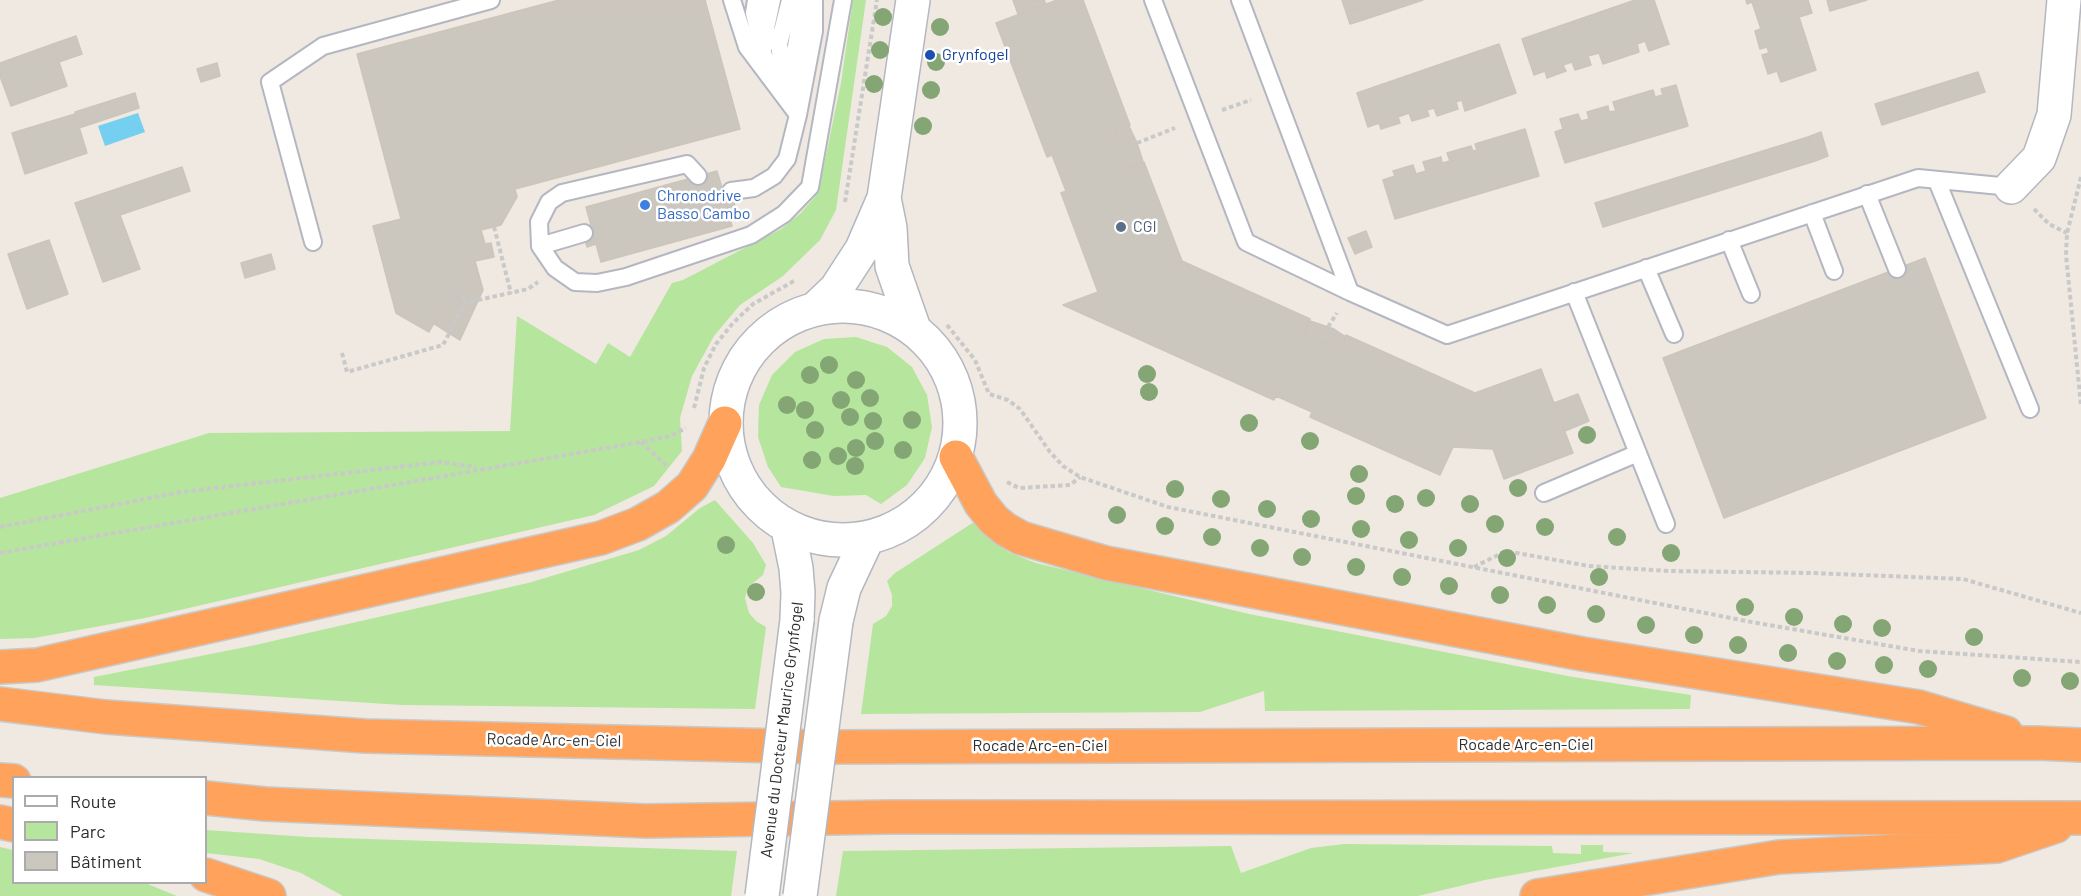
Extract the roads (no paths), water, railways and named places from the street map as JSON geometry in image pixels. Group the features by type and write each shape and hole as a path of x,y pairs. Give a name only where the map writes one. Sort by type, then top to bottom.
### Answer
{"highway":[{"path":"0,667 37,665 601,538 639,524 668,507 692,486 709,459 725,423"},
{"path":"956,457 981,504 1005,529 1021,538 1106,563 1583,654 1919,707 2037,743"},
{"name":"Rocade Arc-en-Ciel","path":"0,704 106,717 365,736 810,747 2037,743 2081,745"},
{"path":"207,798 277,804 646,821 890,818 2080,818"},
{"path":"1537,896 1779,857 1997,846 2080,818"},
{"path":"207,875 269,896"}],"main road":[{"path":"815,309 836,289 862,249 884,198 914,0"},
{"path":"2011,187 2039,158 2054,115 2064,0"},
{"path":"884,198 890,228 892,266 929,324 939,355 955,386 961,422 956,457 937,495 906,523 867,539 826,541 788,529 754,502 732,465 725,423 729,392 742,363 761,339 786,320 815,309 850,306 929,324"},
{"name":"Avenue du Docteur Maurice Grynfogel","path":"762,896 797,620 796,568 788,529"},
{"path":"800,896 837,621 850,572 867,539"}],"lane":[{"path":"313,242 270,82 323,46 491,0"},
{"path":"732,0 747,47 798,115"},
{"path":"741,0 754,51 798,115"},
{"path":"756,0 753,13 764,57 798,115"},
{"path":"772,0 766,28 773,61 798,115"},
{"path":"790,0 779,44 782,66 798,115"},
{"path":"798,115 792,72 804,0"},
{"path":"731,191 754,188 774,176 787,159 814,31 814,0"},
{"path":"698,176 687,164 562,193 549,202 539,222 540,246 555,268 575,282 597,283 626,277 751,235 784,214 810,187 843,0"},
{"path":"1153,0 1246,242 1447,335 1918,178 2011,187"},
{"path":"1240,0 1350,292"},
{"path":"1937,181 2030,409"},
{"path":"1867,194 1897,269"},
{"path":"1812,213 1834,271"},
{"path":"540,246 584,233"},
{"path":"1729,240 1751,294"},
{"path":"1646,268 1674,334"},
{"path":"1574,292 1666,524"},
{"path":"1544,493 1638,453"}],"water":[{"path":"138,113 145,132 105,146 98,126"}],"place":[{"name":"Grynfogel","path":"930,55"},
{"name":"Chronodrive Basso Cambo","path":"645,205"},
{"name":"CGI","path":"1121,227"}]}
